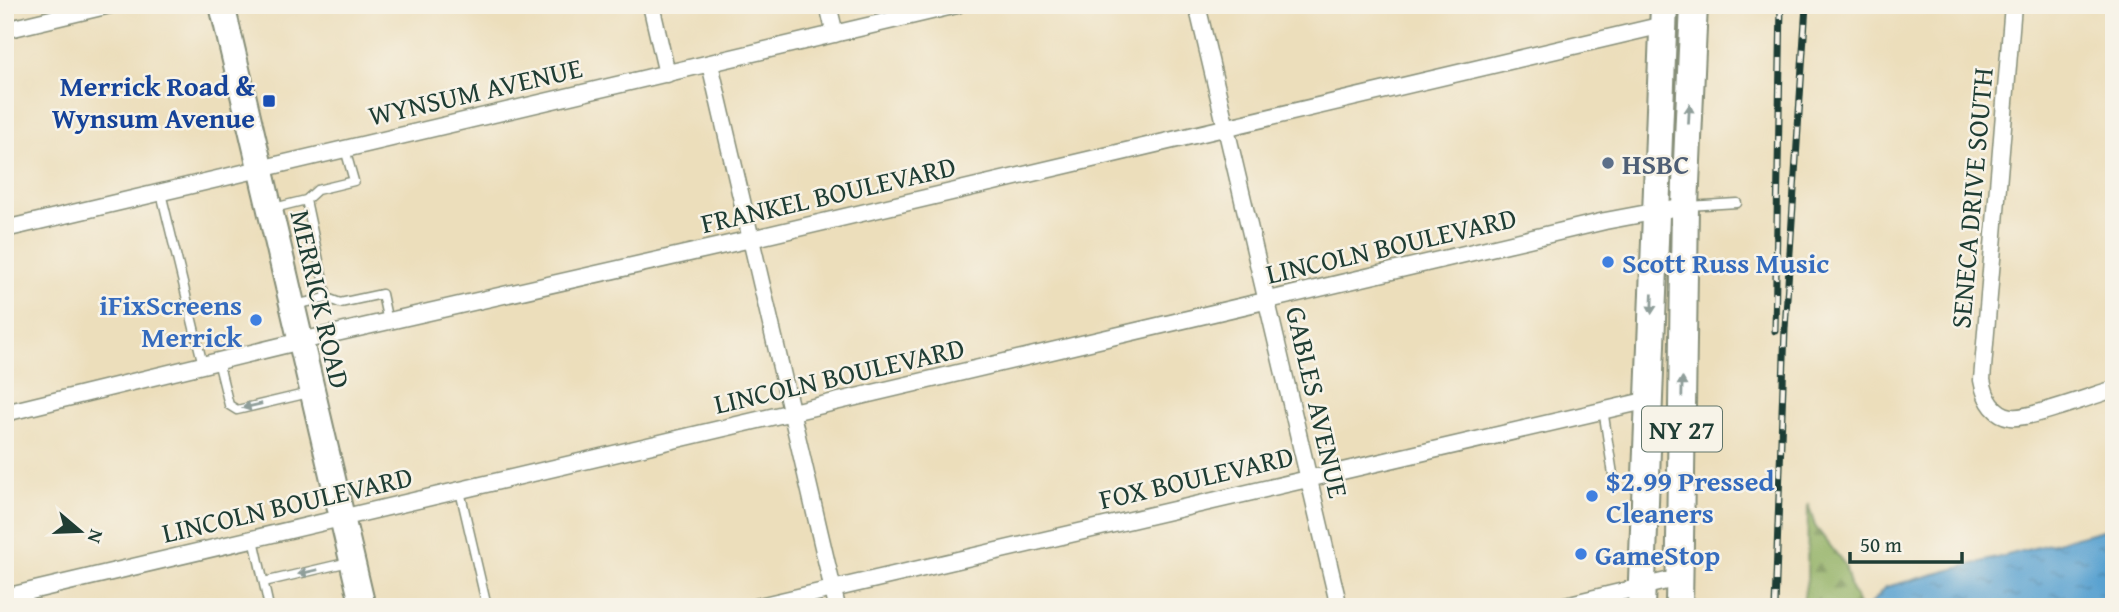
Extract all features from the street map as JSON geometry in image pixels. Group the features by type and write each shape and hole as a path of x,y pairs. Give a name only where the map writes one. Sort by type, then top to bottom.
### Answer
{"highway":[{"name":"NY 27","path":"1679,607 1685,206 1695,5"},
{"name":"NY 27","path":"1642,597 1663,15"}],"main road":[{"name":"MERRICK ROAD","path":"222,5 363,607"}],"street":[{"path":"5,30 110,5"},
{"path":"650,5 667,74"},
{"path":"828,5 835,34"},
{"name":"WYNSUM AVENUE","path":"5,229 957,5"},
{"name":"GABLES AVENUE","path":"1197,5 1339,607"},
{"name":"SENECA DRIVE SOUTH","path":"2013,5 1982,380 1985,395 1992,407 2011,417 2036,414 2114,389"},
{"name":"FRANKEL BOULEVARD","path":"5,413 301,341 1226,127 1663,15"},
{"path":"710,64 837,607"},
{"name":"LINCOLN BOULEVARD","path":"5,597 1685,206"},
{"name":"FOX BOULEVARD","path":"755,607 1648,400"},
{"path":"1557,607 1642,597 1679,578"}],"lane":[{"path":"269,209 306,200 317,190 354,181 345,149"},
{"path":"161,193 211,363 229,405 237,410 312,393"},
{"path":"306,200 327,298"},
{"path":"1685,206 1737,203"},
{"path":"292,305 327,298 340,303 382,294 388,322"},
{"path":"1602,410 1614,481"},
{"path":"460,491 487,607"},
{"path":"254,539 269,607"},
{"path":"264,582 352,561"}],"green space":[{"path":"1808,504 1815,526 1845,565 1851,589 1860,607 1802,607 1807,579"}],"water":[{"path":"2114,527 2114,607 1868,607 1886,587"}],"railway":[{"path":"1775,331 1781,5"},
{"path":"1775,607 1785,329 1806,5"}],"place":[{"name":"Merrick Road & Wynsum Avenue","path":"269,101"},
{"name":"HSBC","path":"1608,163"},
{"name":"Scott Russ Music","path":"1608,262"},
{"name":"iFixScreens Merrick","path":"256,320"},
{"name":"$2.99 Pressed Cleaners","path":"1592,496"},
{"name":"GameStop","path":"1581,554"}]}
